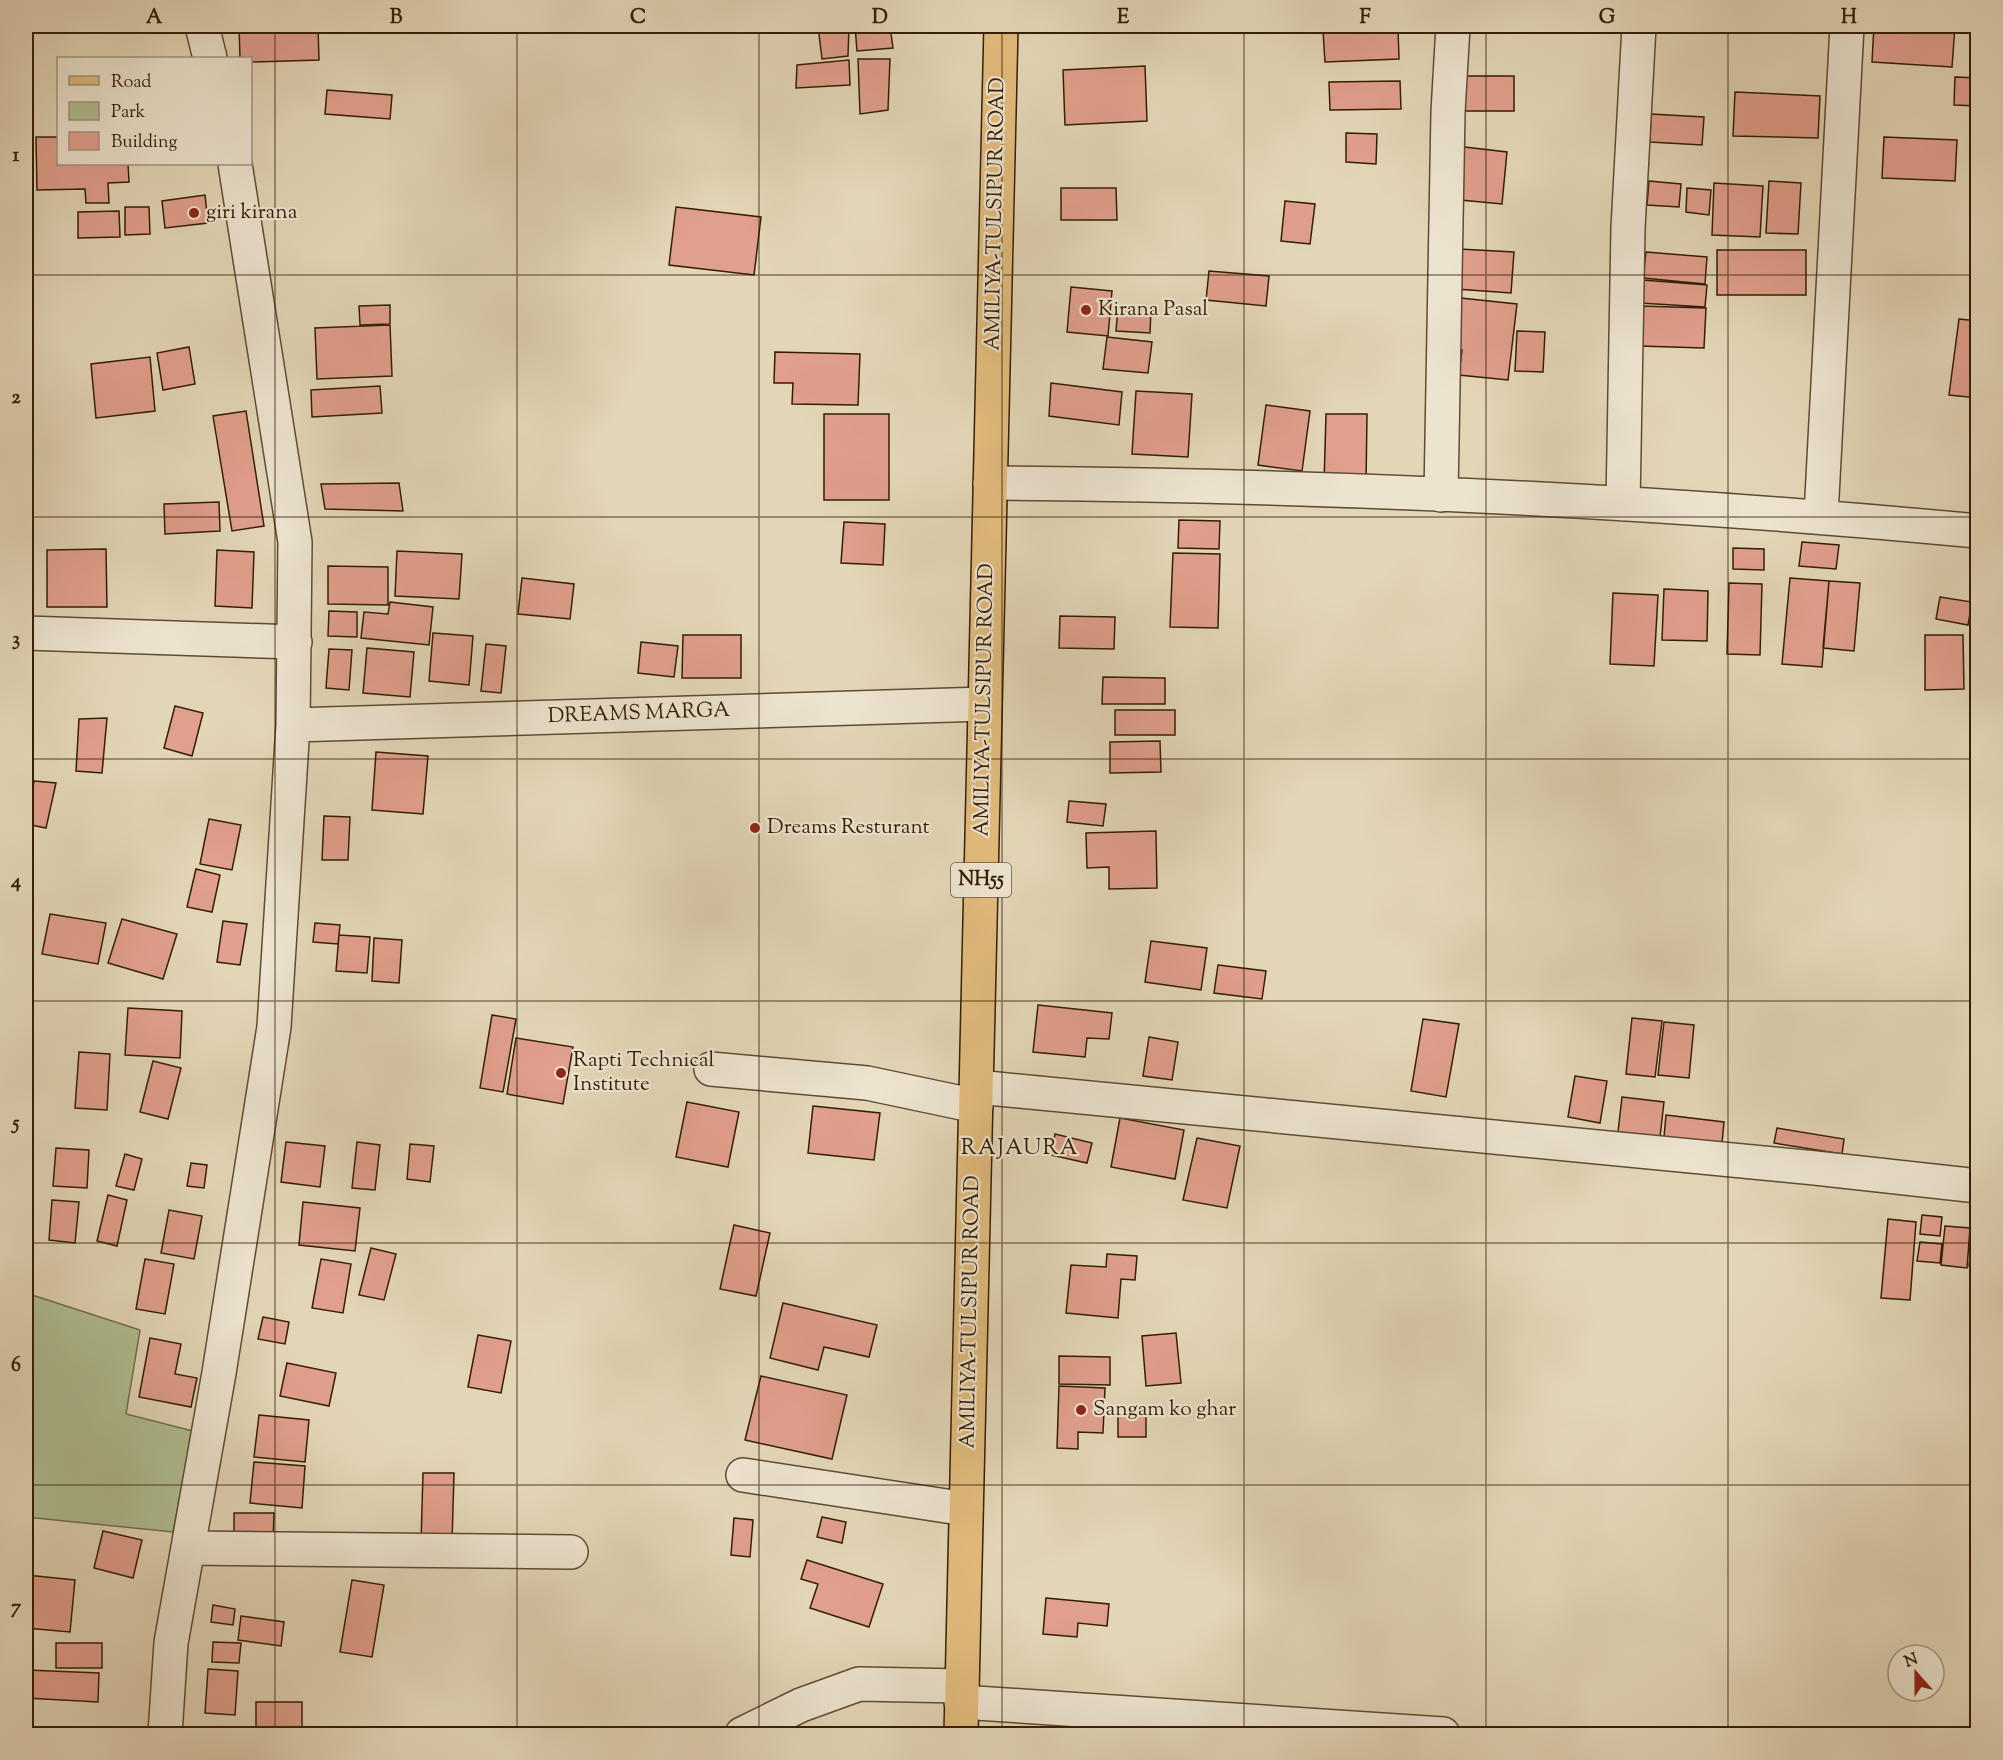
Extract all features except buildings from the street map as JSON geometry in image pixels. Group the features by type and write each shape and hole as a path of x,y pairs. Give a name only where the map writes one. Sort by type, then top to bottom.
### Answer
{"main road":[{"name":"AMILIYA-TULSIPUR ROAD","path":"961,1734 1001,26"}],"street":[{"path":"202,26 210,57"},
{"path":"1441,495 1448,112 1453,26"},
{"path":"1623,504 1628,228 1639,26"},
{"path":"1821,516 1847,26"},
{"path":"165,1734 171,1643 274,1028 293,725 295,542 235,165"},
{"path":"990,483 1301,487 1821,516 1977,531"},
{"path":"26,633 295,642"},
{"name":"DREAMS MARGA","path":"293,725 985,704"},
{"path":"711,1070 867,1083 976,1097 1804,1167 1977,1186"},
{"path":"743,1475 966,1509"},
{"path":"188,1548 571,1552"},
{"path":"742,1734 801,1705 859,1684 1443,1734"}],"green space":[{"path":"26,1293 140,1330 126,1414 193,1431 173,1532 26,1517"}],"place":[{"name":"giri kirana","path":"194,213"},
{"name":"Kirana Pasal","path":"1086,310"},
{"name":"Dreams Resturant","path":"755,828"},
{"name":"Rapti Technical Institute","path":"561,1073"},
{"name":"Sangam ko ghar","path":"1081,1410"}],"district":[{"name":"RAJAURA","path":"1020,1149"}]}
